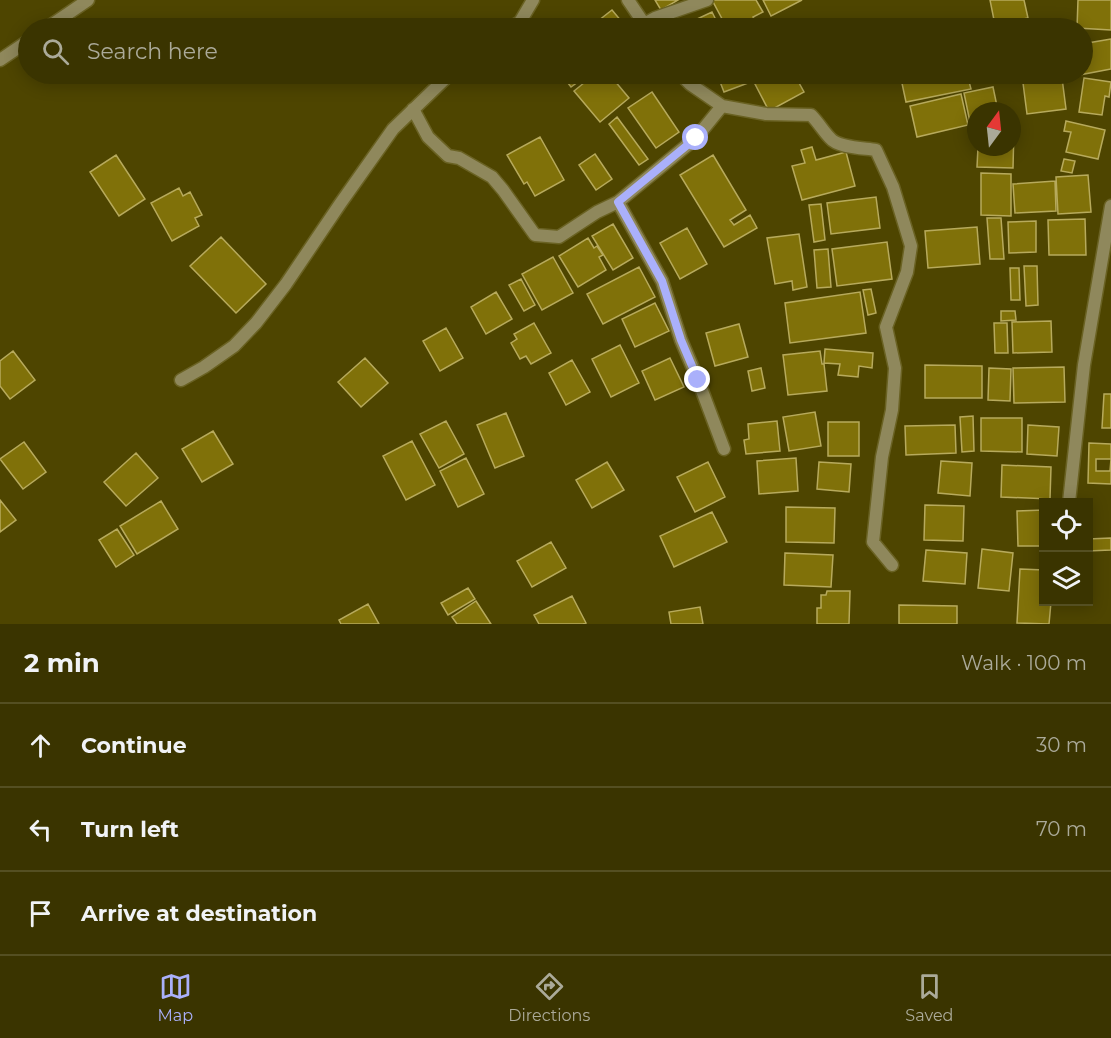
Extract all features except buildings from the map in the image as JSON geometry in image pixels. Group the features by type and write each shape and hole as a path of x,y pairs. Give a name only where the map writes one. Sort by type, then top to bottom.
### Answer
{"street":[{"path":"62,18 88,0"},
{"path":"522,18 533,0"},
{"path":"628,0 640,18"},
{"path":"655,18 707,0"},
{"path":"0,60 18,48"},
{"path":"181,380 204,368 234,346 256,323 286,284 393,129 439,84"},
{"path":"690,84 722,106 766,114 811,116 831,140 852,147 876,150 893,187 911,246 907,272 886,327 895,368 892,410 882,458 873,542 892,565"},
{"path":"413,109 428,137 448,156 459,158 492,177 535,235 559,237 597,212 618,202 696,138 722,106"},
{"path":"618,202 662,281 681,340 724,449"},
{"path":"1069,498 1084,365 1111,206"}],"route":[{"path":"696,138 618,202 662,281 681,340 698,380"}]}
